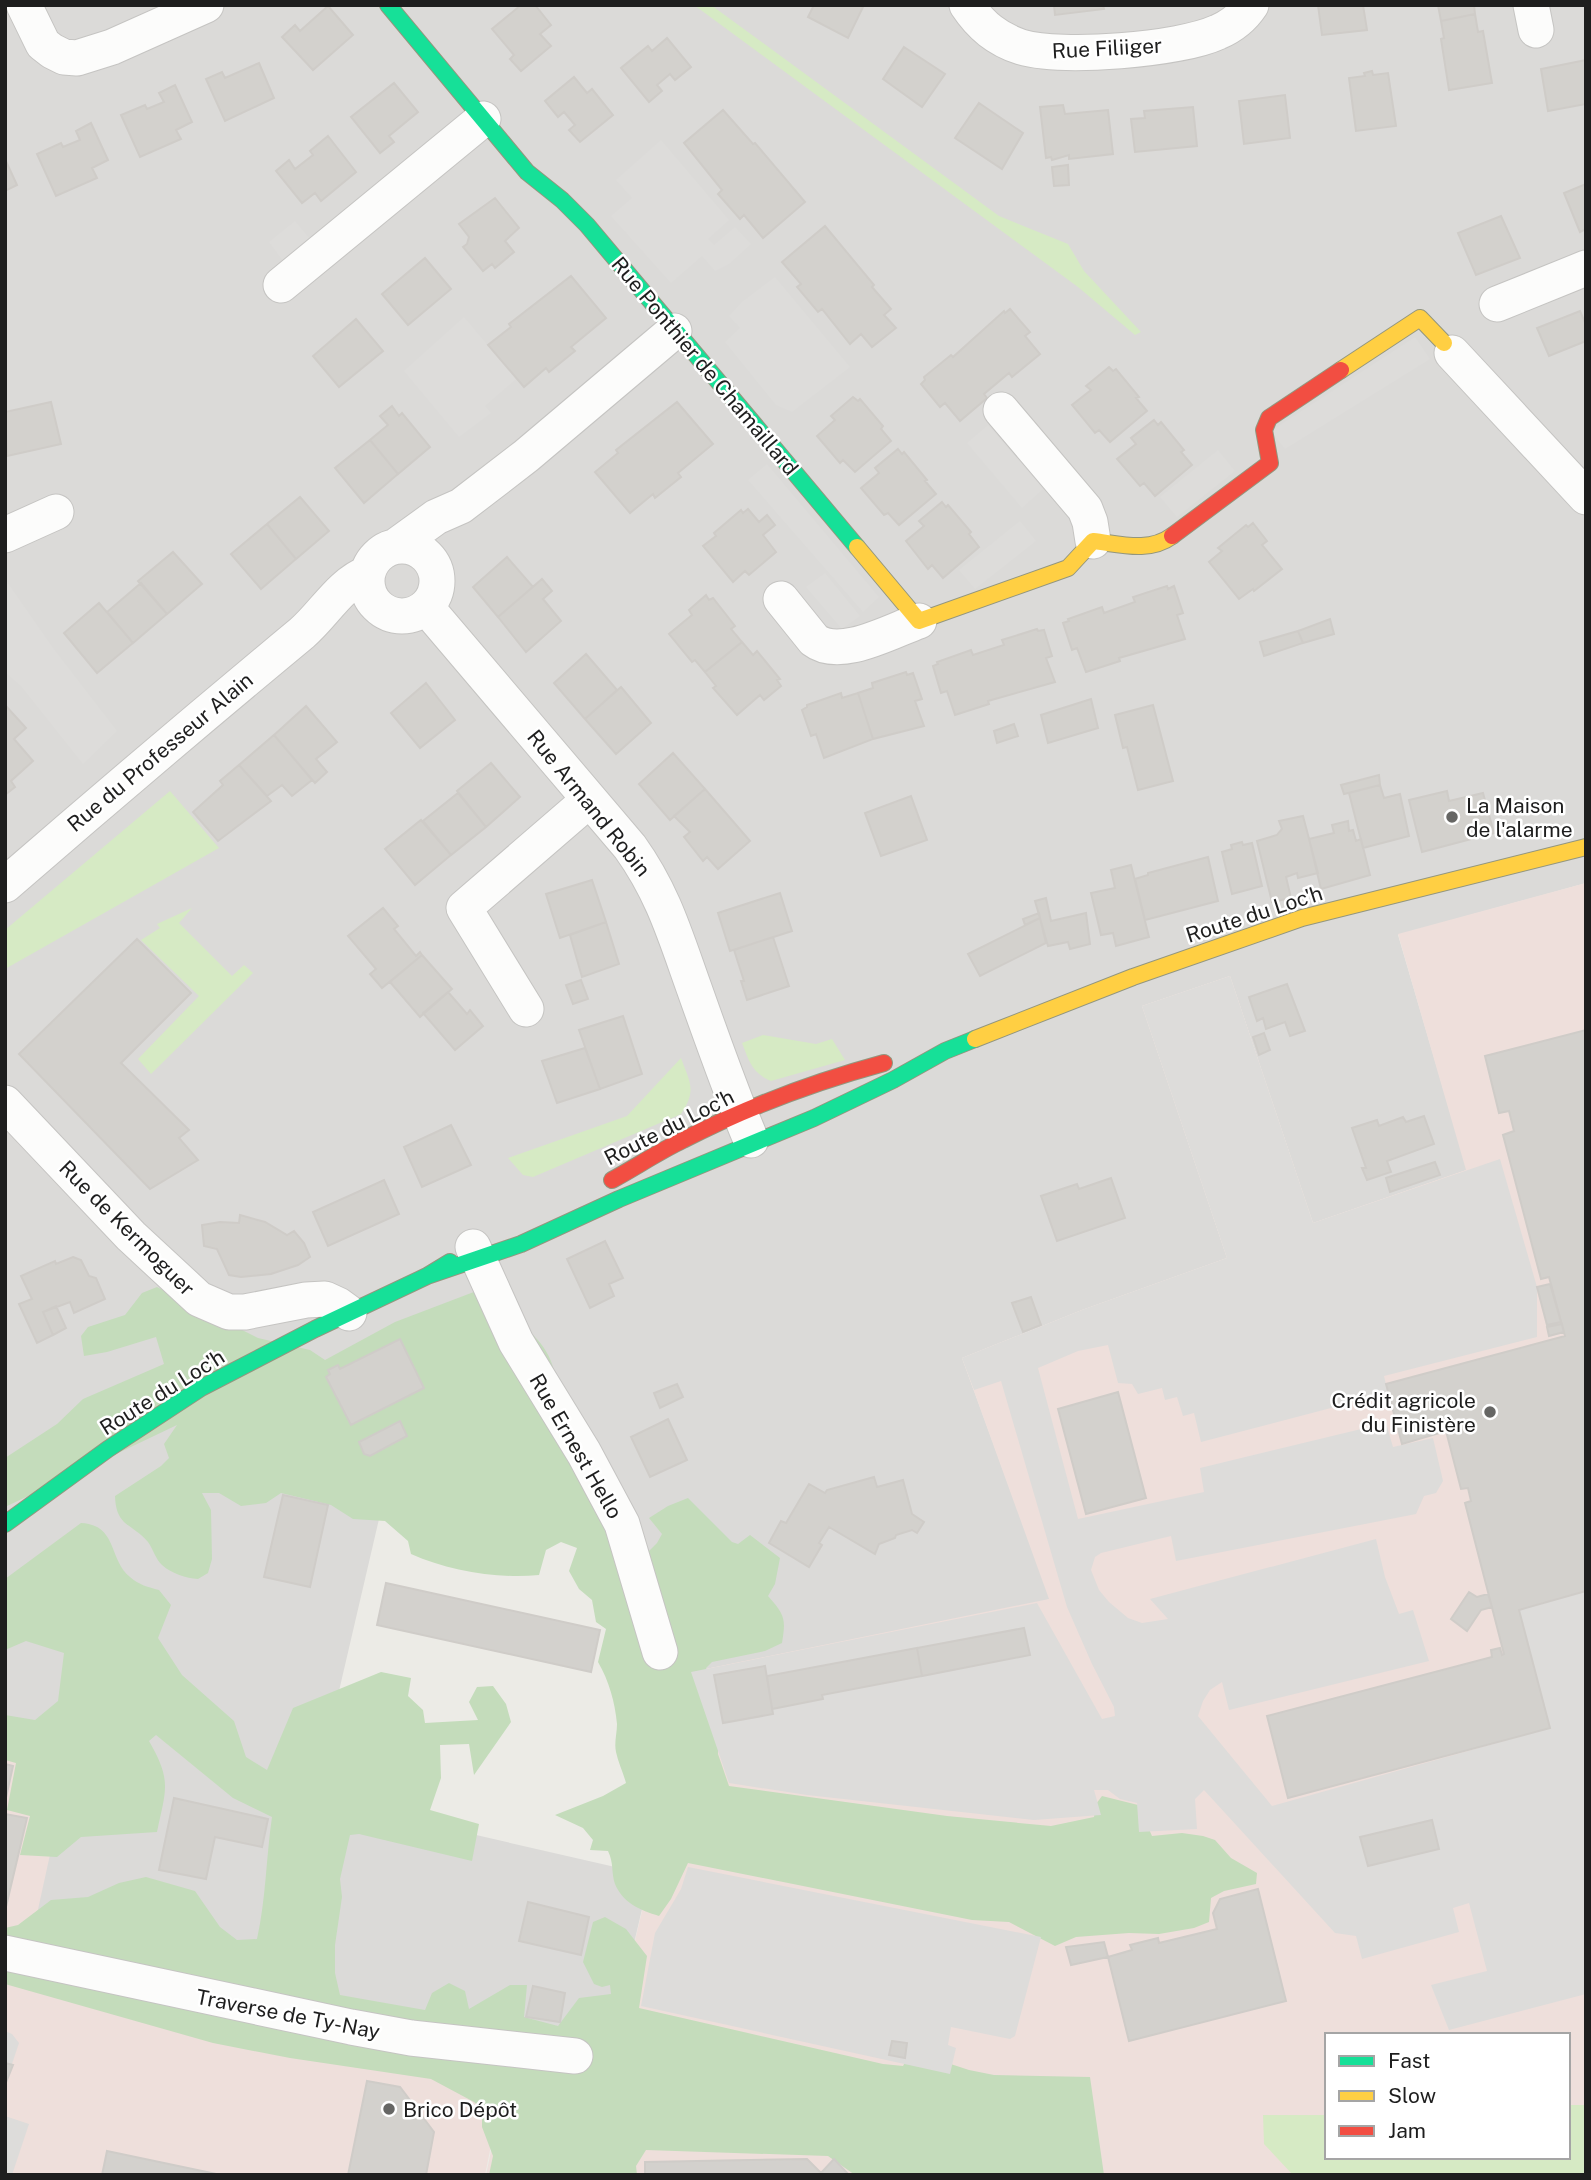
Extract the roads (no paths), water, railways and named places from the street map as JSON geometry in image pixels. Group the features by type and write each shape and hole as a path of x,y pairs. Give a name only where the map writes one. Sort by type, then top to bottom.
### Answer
{"main road":[{"name":"Rue Ponthier de Chamaillard","path":"388,5 527,173 562,200 587,225 919,621"},
{"path":"919,621 1068,568 1093,541 1141,547 1164,542 1270,463 1270,452 1263,439 1262,428 1269,418 1420,318 1448,348"},
{"name":"Route du Loc'h","path":"601,1186 691,1136 746,1129 882,1085 945,1051 1121,981 1301,918 1586,847"},
{"name":"Route du Loc'h","path":"476,1253 521,1244 620,1199 746,1129 816,1083 871,1067 945,1051"},
{"name":"Route du Loc'h","path":"5,1524 108,1449 201,1388 349,1313 476,1253 505,1233"}],"street":[{"path":"24,5 43,44 64,57 77,58 112,47 206,5"},
{"name":"Rue Filiiger","path":"967,5 983,27 999,37 1019,46 1055,54 1110,51 1202,38 1237,21 1251,5"},
{"path":"281,285 483,119"},
{"path":"1497,304 1586,268"},
{"path":"396,546 416,549 431,562 436,581 435,590 426,607 406,615 396,615 378,606 368,591 368,573 378,555 396,546 436,517 461,506 526,456 674,331"},
{"path":"1448,348 1586,497"},
{"path":"1001,411 1085,509 1093,541"},
{"path":"431,562 443,533 461,506"},
{"path":"5,535 56,512"},
{"name":"Rue du Professeur Alain","path":"5,885 108,795 317,621 356,577 368,573"},
{"path":"781,599 814,640 821,646 833,648 850,647 919,621"},
{"name":"Rue du Professeur Alain","path":"317,621 354,608 378,606"},
{"name":"Rue Armand Robin","path":"426,607 630,846 654,883 746,1129"},
{"path":"526,1009 464,908 589,800"},
{"name":"Rue de Kermoguer","path":"5,1103 131,1236 199,1299 229,1312 244,1312 325,1298 349,1313"},
{"name":"Rue Ernest Hello","path":"476,1253 516,1342 584,1453 622,1524 660,1652"},
{"name":"Traverse de Ty-Nay","path":"5,1953 411,2038 575,2056"}],"place":[{"name":"La Maison de l'alarme","path":"1452,817"},
{"name":"Crédit agricole du Finistère","path":"1490,1412"},
{"name":"Brico Dépôt","path":"389,2109"}]}
